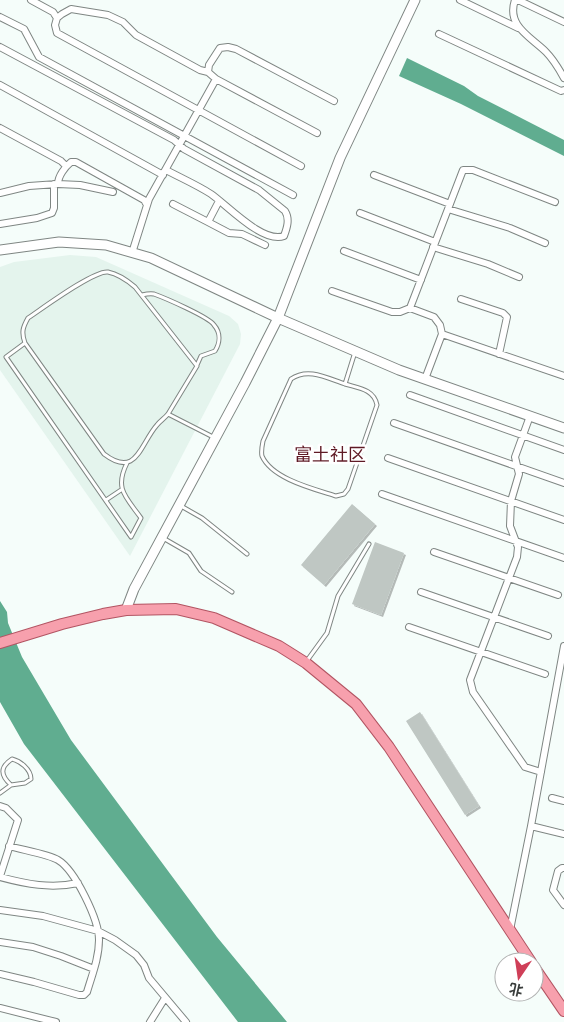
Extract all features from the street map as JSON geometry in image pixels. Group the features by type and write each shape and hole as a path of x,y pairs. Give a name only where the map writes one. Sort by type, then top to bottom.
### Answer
{"main road":[{"path":"126,610 134,589 216,438 278,318 340,158 415,0"},
{"path":"0,250 59,242 106,245 151,258 278,318 356,351 425,379 564,428"},
{"path":"0,642 78,620 126,610 176,609 214,618 280,646 306,663 356,704 389,747 524,952"},
{"path":"544,982 564,1011"}],"street":[{"path":"31,0 53,12 57,18"},
{"path":"460,0 519,28"},
{"path":"564,22 516,0 513,13 515,22 522,33 547,53 564,78"},
{"path":"301,166 57,33 55,25 57,18 71,10 108,15 124,22 136,35 200,70 208,72 216,79 317,133"},
{"path":"0,17 24,29 39,56 293,195"},
{"path":"439,34 563,92"},
{"path":"0,47 174,140 258,190 285,211 288,221 284,236 273,238 244,222 211,195 0,85"},
{"path":"208,72 209,65 215,54 220,48 228,47 334,101"},
{"path":"132,253 147,205 216,79"},
{"path":"0,128 61,161 66,166"},
{"path":"0,224 37,218 52,213 56,184 70,162 76,162 144,200 147,205"},
{"path":"410,308 463,170 472,170 555,202"},
{"path":"374,175 449,207 510,228 545,243"},
{"path":"0,193 29,186 56,184 80,185 113,192"},
{"path":"208,222 219,200"},
{"path":"173,204 229,233 242,234 264,245"},
{"path":"360,212 434,244 520,277"},
{"path":"344,251 421,280"},
{"path":"332,291 392,312 400,312 410,308 434,317 440,325 442,334 425,379"},
{"path":"461,299 503,313 507,317 500,354"},
{"path":"442,334 564,376"},
{"path":"410,395 564,450"},
{"path":"530,416 515,457 519,474 518,484 511,501 510,526 518,547 517,558 470,680 473,692 525,767 541,772"},
{"path":"394,423 564,483"},
{"path":"388,458 564,520"},
{"path":"382,494 564,558"},
{"path":"434,552 558,596"},
{"path":"421,592 548,636"},
{"path":"409,627 545,674"},
{"path":"510,931 532,826 564,646"},
{"path":"552,798 564,801"},
{"path":"0,806 6,808 18,820 0,876 38,885 60,887 78,883"},
{"path":"532,826 564,834"},
{"path":"0,974 84,995 87,992 94,969 100,938 86,898 66,866 57,859 9,846"},
{"path":"564,868 558,871 553,890 564,905"},
{"path":"0,910 43,916 98,931 115,940 136,955 144,965 149,978 186,1022"},
{"path":"0,942 33,948 61,956 94,969"},
{"path":"150,1022 165,998"},
{"path":"0,1008 56,1022"}],"lane":[{"path":"142,295 152,293 202,316 214,324 219,336 219,344 215,351 201,356 197,366 168,414 156,425 136,459 127,463 114,462 104,454 25,343 22,335 23,327 28,318 95,275 108,272 124,278 136,287 142,295 197,366"},
{"path":"25,343 6,357 131,537 141,518 121,490 121,474 127,463"},
{"path":"345,384 356,351"},
{"path":"307,373 318,374 345,384 370,392 376,398 377,404 348,489 344,494 336,496 285,478 276,472 262,457 262,450 263,441 291,379 297,375 307,373"},
{"path":"168,414 216,438"},
{"path":"106,500 121,490"},
{"path":"180,505 202,518 247,554"},
{"path":"162,538 189,553 201,572 232,592"},
{"path":"306,663 327,633 338,596 368,544"},
{"path":"0,792 11,785 26,783 31,779 31,774 19,761 12,759 4,764 3,770 6,780 11,785"}],"shaded area":[{"path":"407,58 464,86 478,96 564,140 564,156 461,104 399,76"},
{"path":"70,255 96,257 229,316 238,324 241,334 240,344 130,556 0,370 0,267 14,262"},
{"path":"0,601 7,612 8,623 22,657 71,740 217,937 287,1022 238,1022 24,744 0,702"}],"building":[{"path":"352,504 375,524 324,585 301,565"},
{"path":"375,542 404,553 381,615 352,604"},
{"path":"420,712 479,806 465,815 406,721"}],"district":[{"name":"富土社区","path":"330,454"}]}
